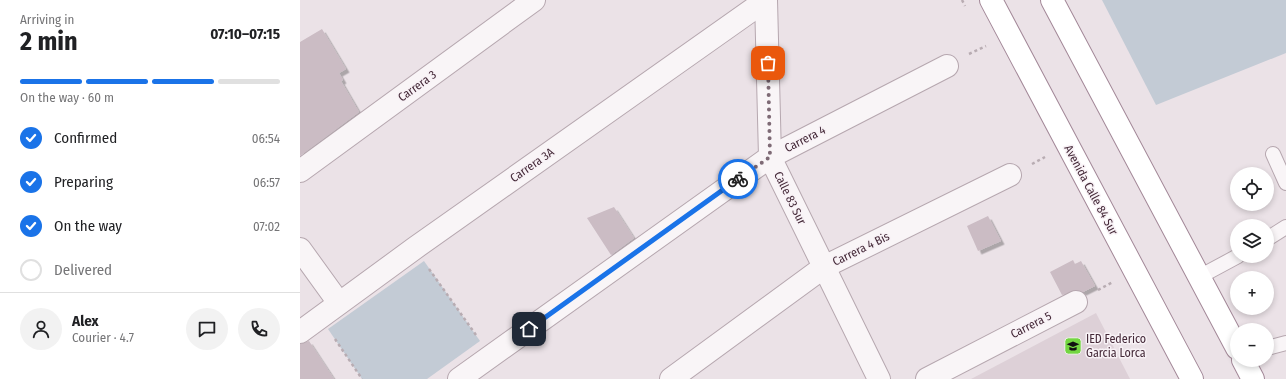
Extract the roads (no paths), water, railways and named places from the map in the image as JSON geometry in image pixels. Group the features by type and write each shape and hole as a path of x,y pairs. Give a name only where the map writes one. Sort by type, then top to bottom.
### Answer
{"highway":[{"name":"Avenida Calle 84 Sur","path":"990,0 1192,379"},
{"path":"1052,0 1230,335"},
{"path":"1247,367 1253,379"}],"street":[{"name":"Carrera 3","path":"300,171 534,0"},
{"name":"Calle 83 Sur","path":"766,0 770,157 879,379"},
{"name":"Carrera 3A","path":"300,332 415,248 766,0"},
{"name":"Carrera 4","path":"459,379 486,367 770,157 947,66"},
{"name":"Carrera 4 Bis","path":"671,379 824,267 1010,174"},
{"path":"300,249 339,303"},
{"name":"Carrera 5","path":"927,379 1076,302"}],"lane":[{"path":"1273,154 1286,183"},
{"path":"1274,235 1286,227"},
{"path":"1199,276 1230,260"},
{"path":"1274,346 1286,343"}],"place":[{"name":"IED Federico Garcia Lorca","path":"1073,346"}]}
